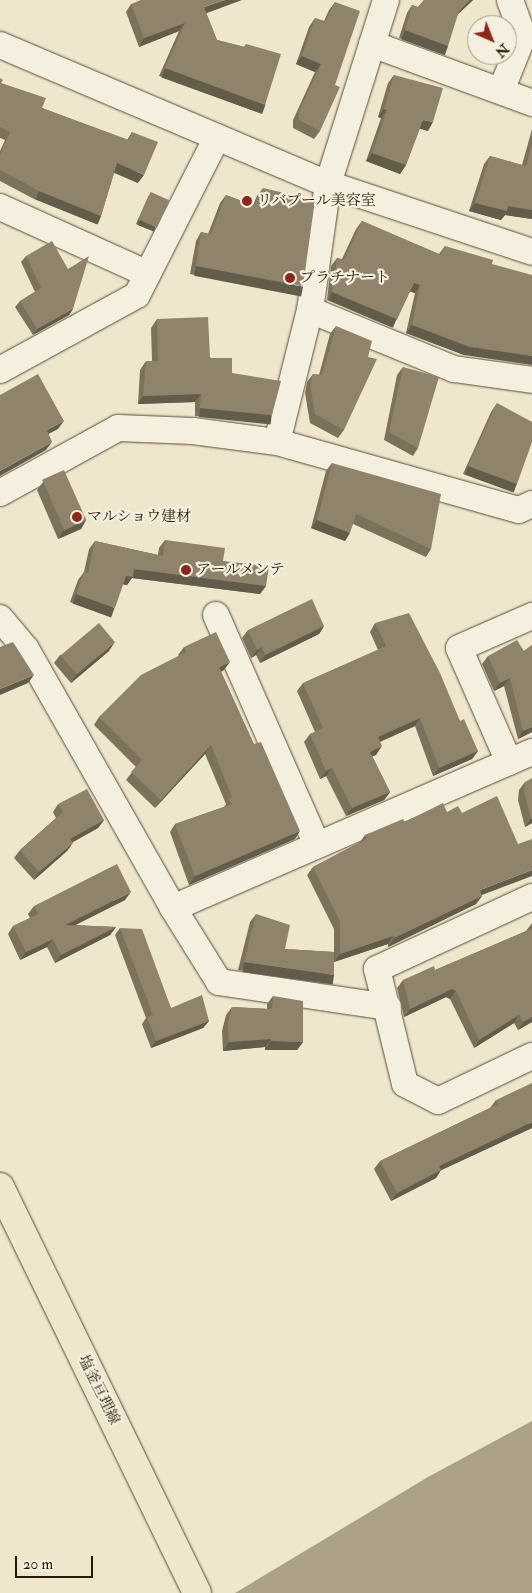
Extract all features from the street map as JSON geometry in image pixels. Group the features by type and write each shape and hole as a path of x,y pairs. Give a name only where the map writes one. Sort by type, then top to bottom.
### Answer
{"main road":[{"name":"塩釜亘理線","path":"0,1187 197,1593"}],"street":[{"path":"277,442 310,310 328,184 386,0"},
{"path":"501,91 523,36 510,0"},
{"path":"0,44 328,184 532,252"},
{"path":"372,44 532,103"},
{"path":"0,370 137,295 217,137"},
{"path":"0,207 148,274"},
{"path":"310,310 454,369 532,380"},
{"path":"0,493 118,428 192,431 277,442 519,510 532,504"},
{"path":"216,615 317,845"},
{"path":"508,762 460,648 532,616"},
{"path":"0,618 26,649 173,908 219,982 388,1007"},
{"path":"173,908 532,752"},
{"path":"532,897 377,969 388,1007 405,1084 438,1101 532,1056"}],"shaded area":[{"path":"532,1421 532,1593 235,1593 428,1477"}],"building":[{"path":"141,0 225,0 204,7 217,40 245,47 246,44 281,54 265,105 165,68 185,23 144,38 131,4"},
{"path":"424,0 470,0 459,11 448,46 405,30 412,5 418,7"},
{"path":"335,2 360,11 335,85 340,87 320,131 299,120 299,112 321,64 302,56 315,18 325,22"},
{"path":"394,75 443,88 433,122 423,120 406,165 372,153 387,110 384,109"},
{"path":"0,78 3,80 1,83 46,98 42,108 129,140 132,132 158,142 144,175 117,163 101,216 39,191 0,170 0,155 10,132 0,127"},
{"path":"532,143 532,210 508,206 507,211 475,203 490,156 526,166"},
{"path":"263,188 315,200 303,286 196,266 201,232 211,234 226,195 254,206"},
{"path":"151,192 169,200 157,228 139,219"},
{"path":"362,221 441,255 445,246 493,260 492,264 532,275 532,356 470,347 412,325 420,285 414,283 397,319 332,292 337,258 344,260"},
{"path":"52,241 68,269 89,256 73,309 37,329 20,301 41,288 26,256"},
{"path":"208,317 210,358 232,358 232,373 281,381 272,415 200,408 201,394 143,396 146,361 158,361 157,319"},
{"path":"336,326 372,341 368,357 377,359 344,430 315,414 310,384 313,374 322,375"},
{"path":"403,367 439,377 418,448 389,432"},
{"path":"38,374 64,421 47,430 52,442 0,471 0,395"},
{"path":"497,403 532,422 532,442 517,484 468,466"},
{"path":"332,463 441,494 431,549 356,514 350,533 317,520"},
{"path":"64,470 86,520 64,530 42,480"},
{"path":"165,540 225,548 223,561 269,566 266,586 134,569 133,577 126,576 115,608 76,594 84,571 88,573 95,541 163,556"},
{"path":"312,599 324,626 265,655 262,647 257,650 248,630"},
{"path":"409,613 440,673 460,721 464,719 478,751 439,768 420,718 378,737 382,746 370,752 390,792 352,808 332,768 326,771 310,734 323,728 303,683 386,646 375,623"},
{"path":"99,623 115,642 77,674 61,655"},
{"path":"216,632 230,662 219,667 254,744 261,742 300,831 195,876 175,824 232,804 229,799 232,797 211,745 161,800 131,772 142,760 99,717 141,675 186,652 184,647"},
{"path":"517,640 524,651 532,645 532,727 523,731 510,678 500,683 488,656"},
{"path":"13,642 34,675 0,689 0,647"},
{"path":"532,778 531,819 524,792 525,782"},
{"path":"87,789 104,820 70,839 73,843 39,872 20,850 63,812 58,804"},
{"path":"497,796 518,844 532,839 532,870 480,890 482,896 394,938 393,936 340,954 340,921 313,867 367,839 365,835 403,819 405,822 443,803 447,812 458,806 462,813"},
{"path":"117,864 131,892 65,925 116,927 61,955 53,939 26,952 13,926 38,914 34,906"},
{"path":"256,914 290,925 285,949 334,952 334,975 244,962"},
{"path":"120,928 142,929 171,1008 202,995 209,1021 156,1041 147,1017 153,1015"},
{"path":"532,929 532,1017 523,1022 519,1015 479,1040 456,991 452,989 410,1009 403,980 434,966 435,970"},
{"path":"273,996 303,1001 303,1042 271,1041 271,1039 229,1042 228,1023 232,1007 272,1009"},
{"path":"532,1083 532,1122 439,1166 441,1170 397,1193 380,1161 498,1104 496,1100"}],"place":[{"name":"リバプール美容室","path":"247,201"},
{"name":"プラチナート","path":"290,278"},
{"name":"マルショウ建材","path":"77,517"},
{"name":"アールメンテ","path":"186,570"}]}
